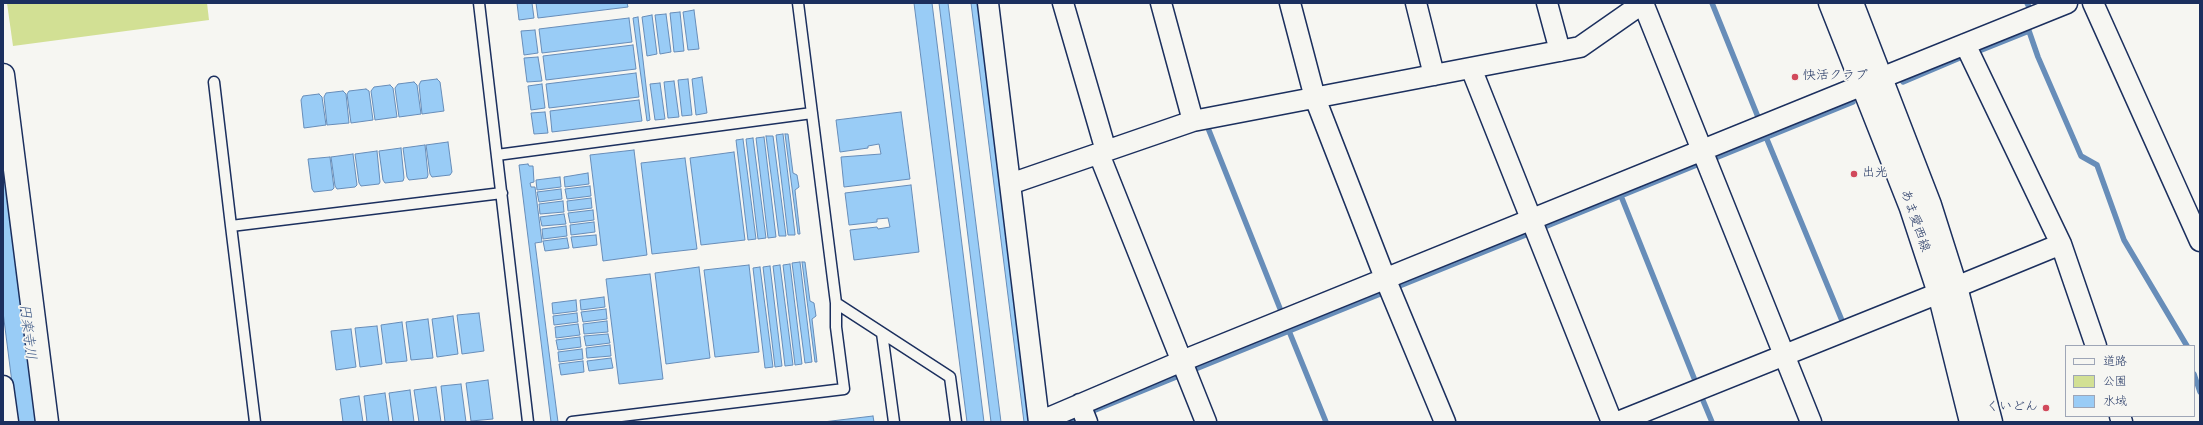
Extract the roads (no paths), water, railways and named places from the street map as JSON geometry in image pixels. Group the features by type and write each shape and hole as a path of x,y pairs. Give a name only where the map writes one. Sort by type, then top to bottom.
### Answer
{"main road":[{"name":"あま愛西線","path":"1830,3 1872,81 1930,206 1948,290 1971,422"},
{"name":"あま愛西線","path":"1852,3 1872,81"},
{"path":"3,75 47,422"},
{"name":"あま愛西線","path":"1948,290 1991,422"}],"street":[{"path":"988,3 1039,422 1084,413 1182,361 1700,150 2067,3"},
{"path":"1063,3 1102,152 1206,422"},
{"path":"1161,3 1193,122"},
{"path":"1290,3 1315,98 1385,278 1445,422"},
{"path":"1416,3 1434,75"},
{"path":"1547,3 1560,51"},
{"path":"1010,184 1193,122 1580,47 1643,3 1700,150 1811,422"},
{"path":"2093,3 2200,241"},
{"path":"1965,44 2061,244 2096,345"},
{"path":"1471,68 1530,220 1612,422"},
{"path":"1618,422 2061,244"},
{"path":"3,386 8,422"}],"lane":[{"path":"480,3 528,422"},
{"path":"572,422 844,390 836,327 836,303 798,3"},
{"path":"214,82 255,422"},
{"path":"497,155 812,113"},
{"path":"231,226 502,193"},
{"path":"836,303 950,377 956,422"},
{"path":"882,333 894,422"}],"water":[{"path":"517,3 532,3 534,18 519,20"},
{"path":"536,3 627,3 628,7 538,18"},
{"path":"914,3 932,3 984,422 967,422"},
{"path":"939,3 948,3 1001,422 991,422"},
{"path":"971,3 980,3 1033,422 1024,422"},
{"path":"694,10 699,49 688,50 683,12"},
{"path":"680,12 684,51 674,52 670,13"},
{"path":"666,14 671,52 660,54 655,15"},
{"path":"652,15 657,54 647,56 642,17"},
{"path":"638,17 650,120 647,121 633,18"},
{"path":"629,18 632,42 542,53 539,29"},
{"path":"535,30 538,53 524,55 521,31"},
{"path":"633,45 636,69 546,80 543,56"},
{"path":"538,57 542,81 527,82 524,58"},
{"path":"636,73 639,97 549,108 546,84"},
{"path":"702,77 707,113 696,115 692,79"},
{"path":"437,79 440,82 444,111 422,114 419,85 421,81"},
{"path":"688,79 692,115 682,116 678,80"},
{"path":"674,81 679,117 668,118 664,82"},
{"path":"414,82 417,85 421,114 399,117 395,88 398,84"},
{"path":"660,83 665,119 655,120 650,84"},
{"path":"542,84 545,108 531,110 528,86"},
{"path":"390,85 393,88 397,117 375,120 371,91 374,87"},
{"path":"366,89 369,91 373,120 351,123 347,94 349,91"},
{"path":"343,91 346,94 349,123 327,125 324,97 326,93"},
{"path":"319,94 322,97 326,125 304,128 301,100 303,96"},
{"path":"639,100 642,121 552,132 550,111"},
{"path":"545,112 548,133 534,134 531,113"},
{"path":"901,112 910,179 844,187 841,157 881,154 879,144 868,146 868,148 840,152 836,120"},
{"path":"783,134 795,235 788,235 776,135"},
{"path":"785,134 788,134 793,173 797,175 799,187 795,190 800,234 798,234"},
{"path":"766,136 773,136 786,236 779,236"},
{"path":"764,137 776,237 768,238 756,138"},
{"path":"753,138 766,238 758,239 746,139"},
{"path":"743,139 756,239 748,240 736,140"},
{"path":"448,142 452,172 450,175 432,177 430,174 426,145"},
{"path":"425,145 427,178 409,180 407,177 403,148"},
{"path":"401,148 403,181 385,183 383,180 379,151"},
{"path":"634,150 647,255 603,261 590,155"},
{"path":"377,151 380,182 379,184 361,186 359,183 355,154"},
{"path":"734,152 745,240 701,245 690,158"},
{"path":"3,153 37,422 17,422 3,312"},
{"path":"353,154 357,185 355,187 337,189 335,186 331,157"},
{"path":"330,157 334,188 332,190 314,192 312,189 308,159"},
{"path":"685,158 697,249 652,254 641,163"},
{"path":"528,164 529,166 533,166 534,182 530,183 531,187 535,187 542,242 535,243 558,422 551,422 519,165"},
{"path":"588,173 589,184 565,187 564,177"},
{"path":"560,177 561,187 537,190 536,180"},
{"path":"911,185 919,252 854,260 850,230 890,227 888,218 877,219 877,222 849,225 845,193"},
{"path":"590,186 591,196 567,199 565,189"},
{"path":"561,189 562,199 539,202 537,192"},
{"path":"591,198 592,208 568,211 567,201"},
{"path":"563,201 564,212 540,214 539,204"},
{"path":"593,210 594,220 570,223 568,213"},
{"path":"564,214 566,224 542,226 540,217"},
{"path":"594,222 595,232 571,235 570,225"},
{"path":"566,226 567,236 543,239 542,229"},
{"path":"596,235 597,245 573,248 571,237"},
{"path":"567,238 569,248 545,251 543,241"},
{"path":"800,262 812,362 805,363 792,263"},
{"path":"802,262 805,262 810,301 814,303 816,316 812,319 817,362 815,362"},
{"path":"790,264 802,364 795,365 783,265"},
{"path":"749,265 759,352 715,357 704,270"},
{"path":"780,265 793,365 785,366 773,266"},
{"path":"770,266 782,366 775,367 763,267"},
{"path":"699,267 710,358 666,364 655,273"},
{"path":"760,267 773,367 765,368 753,268"},
{"path":"650,274 663,379 619,384 606,279"},
{"path":"604,297 605,307 581,310 580,300"},
{"path":"576,300 577,311 553,314 552,303"},
{"path":"606,309 607,319 583,322 581,312"},
{"path":"479,313 484,351 462,354 457,315"},
{"path":"577,313 578,322 554,325 553,316"},
{"path":"453,316 458,354 437,357 432,319"},
{"path":"428,319 433,358 411,360 406,322"},
{"path":"607,321 608,332 584,334 583,324"},
{"path":"402,322 407,361 386,363 381,325"},
{"path":"578,324 580,335 556,338 555,327"},
{"path":"377,326 382,364 360,367 355,328"},
{"path":"351,329 356,367 336,370 331,331"},
{"path":"608,334 610,343 586,346 584,336"},
{"path":"580,337 581,347 558,350 556,340"},
{"path":"610,345 611,356 587,358 586,348"},
{"path":"582,349 583,359 559,362 558,352"},
{"path":"611,358 613,368 589,371 587,361"},
{"path":"583,361 584,372 561,375 559,364"},
{"path":"488,380 493,419 471,421 466,383"},
{"path":"461,384 466,422 445,422 441,386"},
{"path":"436,387 441,422 419,422 414,390"},
{"path":"410,390 414,422 393,422 389,393"},
{"path":"385,393 389,422 367,422 364,396"},
{"path":"359,396 363,422 343,422 340,399"},
{"path":"873,416 874,422 823,422"}],"waterway":[{"path":"1712,3 1758,117"},
{"path":"2027,3 2029,7"},
{"path":"1979,51 2029,31 2038,57 2081,156 2097,165 2124,240 2186,345"},
{"path":"1903,82 1962,57"},
{"path":"1713,159 1853,102"},
{"path":"1208,128 1281,311"},
{"path":"1766,137 1843,323"},
{"path":"1542,228 1699,164"},
{"path":"1621,196 1696,383"},
{"path":"1397,287 1528,234"},
{"path":"1193,370 1385,292"},
{"path":"1289,331 1326,422"},
{"path":"1088,413 1181,375"},
{"path":"2195,377 2200,392"},
{"path":"1702,398 1712,422"},
{"path":"1066,422 1080,416"}],"place":[{"name":"快活クラブ","path":"1795,77"},
{"name":"出光","path":"1854,174"},
{"name":"くいどん","path":"2046,408"}],"water label":[{"name":"円楽寺川","path":"26,332"}]}
